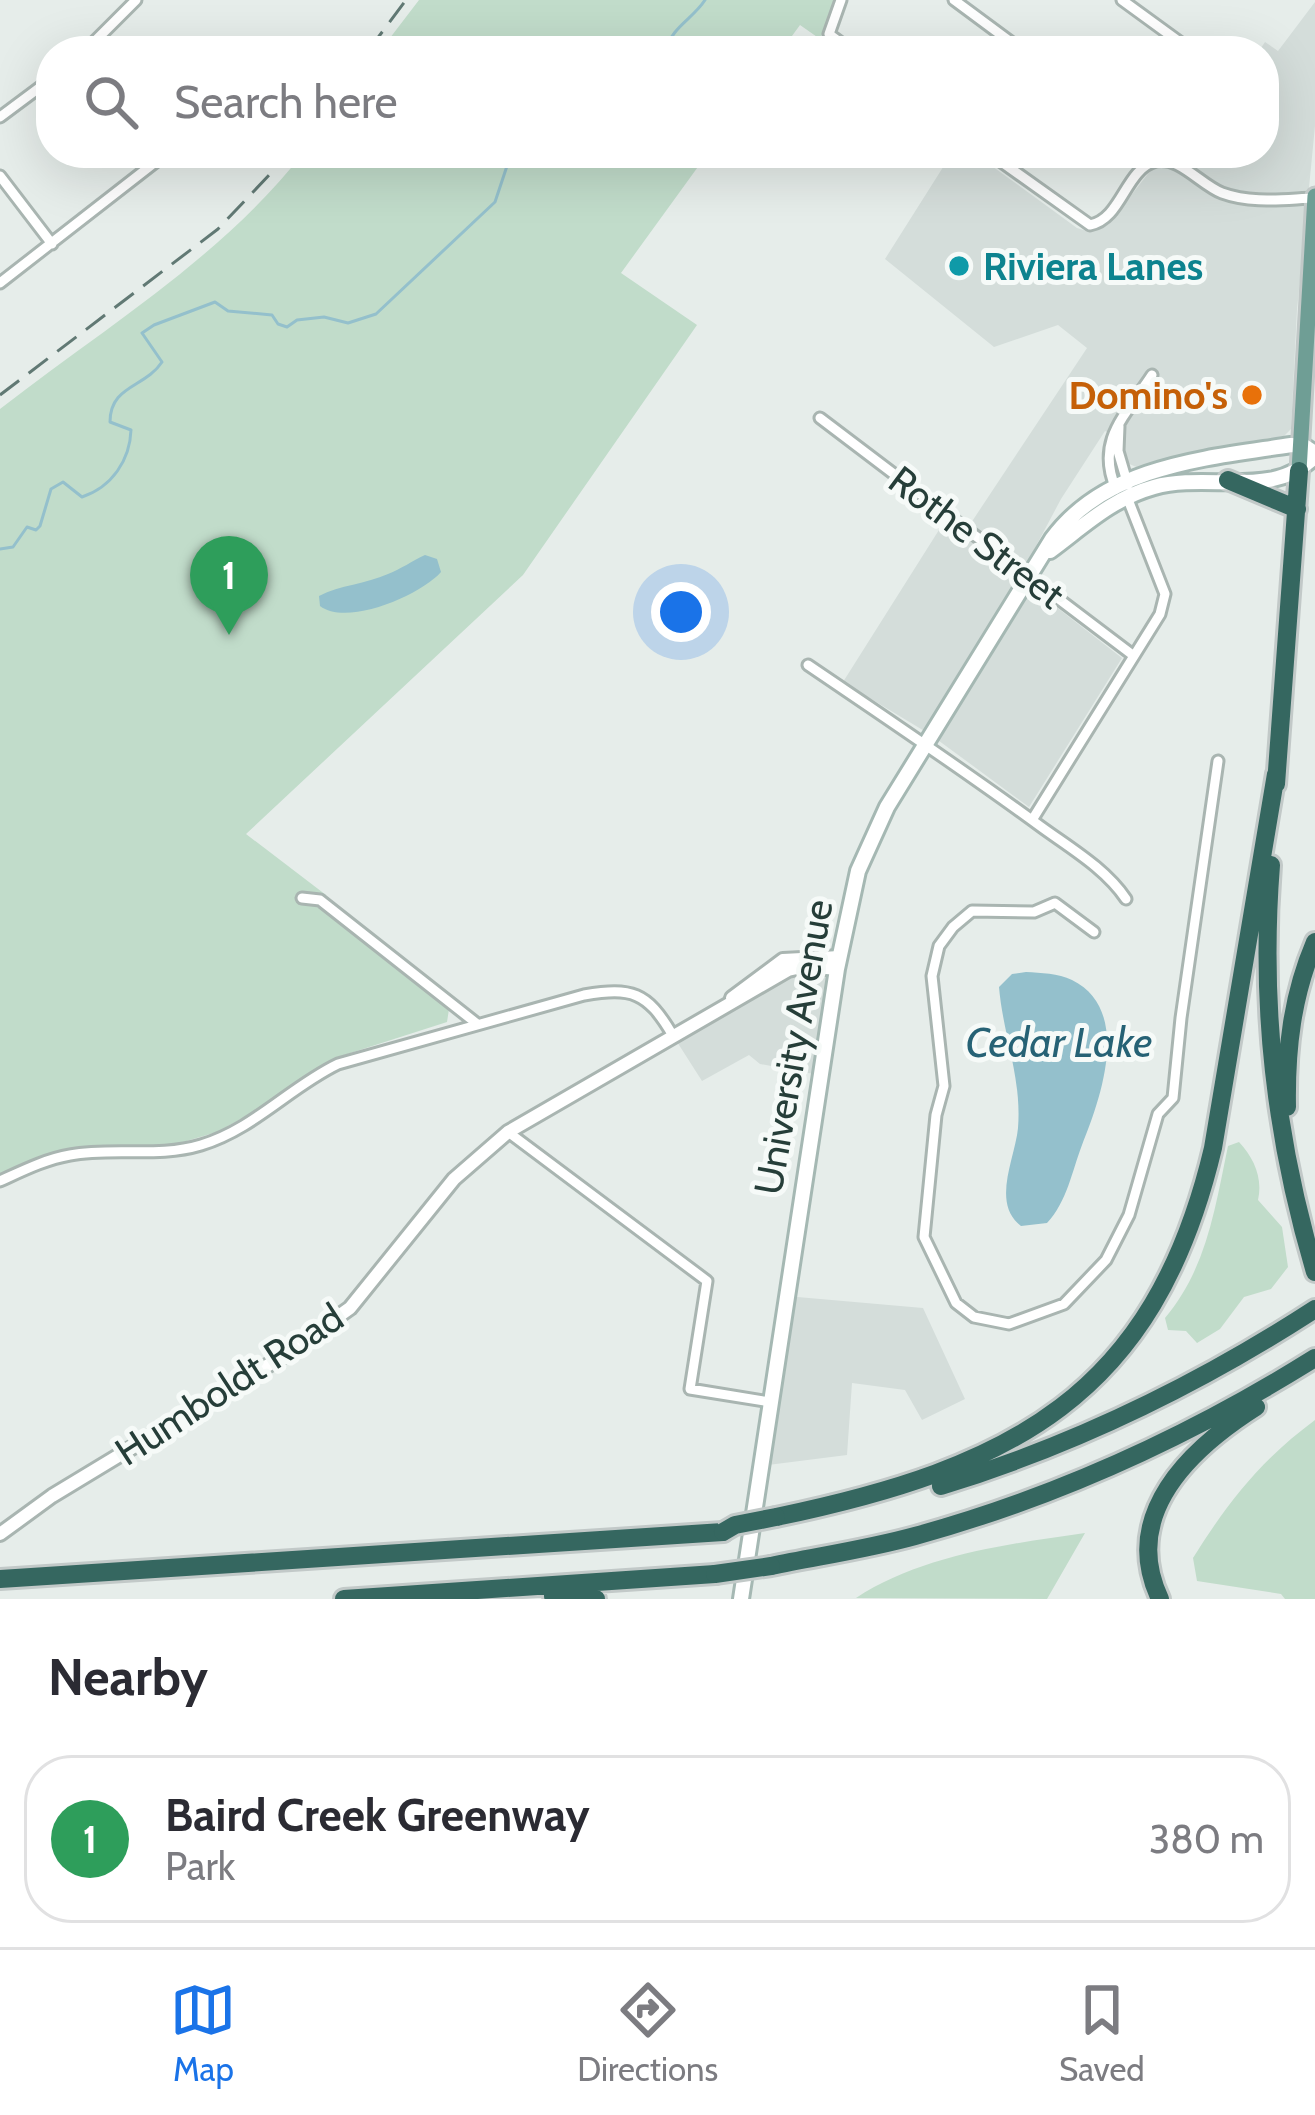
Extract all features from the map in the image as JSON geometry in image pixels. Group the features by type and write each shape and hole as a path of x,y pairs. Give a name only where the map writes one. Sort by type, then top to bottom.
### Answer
{"highway":[{"path":"1300,471 1265,971 1270,1055 1286,1163 1315,1272"},
{"path":"1228,480 1297,509"},
{"path":"776,1521 921,1481 1006,1444 1080,1391 1143,1320 1180,1255 1200,1202 1276,774"},
{"path":"1315,942 1295,1000 1286,1073 1292,1140 1315,1239"},
{"path":"0,1579 723,1532 911,1494 1038,1453 1172,1393 1306,1315"},
{"path":"344,1599 715,1574 912,1537 1062,1487 1200,1425 1312,1365"},
{"path":"1160,1599 1149,1547 1153,1517 1166,1488 1188,1459 1312,1365"},
{"path":"501,1589 596,1599"}],"main road":[{"path":"1124,492 1179,482 1268,482 1300,471 1310,451 1315,197"},
{"path":"1124,492 1169,468 1310,451"},
{"name":"University Avenue","path":"741,1599 838,963 858,871 886,807 1046,554 1124,492"}],"street":[{"path":"100,36 136,0"},
{"path":"832,36 841,0"},
{"path":"954,0 1003,36"},
{"path":"1122,0 1171,36"},
{"path":"0,117 36,90"},
{"path":"0,283 148,168"},
{"path":"1010,168 1088,224 1104,220 1142,168"},
{"path":"1181,168 1211,189 1242,200 1315,197"},
{"path":"0,176 52,244"},
{"path":"1032,820 1154,625 1165,594 1107,450 1153,375"},
{"name":"Rothe Street","path":"820,418 1134,656"},
{"path":"808,665 926,742 1109,878 1126,898"},
{"path":"1094,932 1055,903 1034,912 972,911 939,946 932,976 944,1086 936,1115 924,1237 949,1294 964,1310 990,1323 1009,1324 1064,1304 1083,1288 1118,1240 1158,1114 1173,1098 1218,761"},
{"path":"302,898 320,900 476,1024"},
{"name":"Humboldt Road","path":"0,1534 52,1496 280,1358 350,1308 454,1180 508,1132 788,970 838,963"},
{"path":"0,1181 69,1155 164,1153 203,1144 256,1119 338,1064 584,995 619,991 646,999 672,1034"},
{"path":"508,1132 707,1281 690,1389 770,1402"}],"shaded area":[{"path":"1315,2 1315,126 1291,429 1279,441 1141,469 1127,463 1123,450 1128,422 1120,416 1109,433 1105,431 1061,499 1019,578 1122,658 1029,807 931,735 843,682 944,522 963,535 1087,348 1058,325 994,347 885,259 943,168 995,168 1077,228 1090,232 1109,224 1152,168 1279,168 1279,50"},
{"path":"837,969 819,1075 760,1064 749,1055 702,1081 672,1034 788,970"},
{"path":"786,1296 923,1308 965,1399 922,1420 905,1390 852,1383 847,1455 761,1466"}],"green space":[{"path":"419,0 835,0 821,36 800,25 792,36 391,36"},
{"path":"290,168 697,168 621,273 697,325 523,575 246,834 326,895 318,906 443,1003 449,1009 447,1022 335,1058 217,1132 173,1145 63,1151 0,1174 0,409 199,259"},
{"path":"1239,1142 1256,1169 1258,1200 1282,1227 1288,1267 1271,1289 1244,1297 1220,1329 1197,1343 1186,1331 1168,1330 1165,1318 1200,1258 1228,1146"},
{"path":"1315,1420 1315,1599 1285,1599 1281,1594 1197,1581 1193,1558 1219,1518 1262,1466"},
{"path":"1085,1533 1047,1599 856,1598 937,1561"}],"water":[{"path":"425,555 437,559 441,572 401,598 347,613 320,606 319,596 380,577"},
{"name":"Cedar Lake","path":"1012,974 1067,978 1091,994 1102,1012 1107,1057 1097,1104 1060,1206 1047,1223 1021,1226 1007,1205 1018,1110 999,987"}],"waterway":[{"path":"673,36 705,0"},
{"path":"0,549 13,547 27,527 36,530 40,526 51,489 63,482 82,497 102,487 117,471 131,430 110,422 112,410 122,394 162,362 142,333 215,302 228,311 272,315 287,327 297,320 324,317 348,323 376,314 495,202 506,168"}],"railway":[{"path":"379,36 406,0"},
{"path":"0,395 218,229 276,168"}],"place":[{"name":"Riviera Lanes","path":"959,266"},
{"name":"Domino's","path":"1252,395"},
{"name":"Baird Creek Greenway","path":"229,635"}]}
